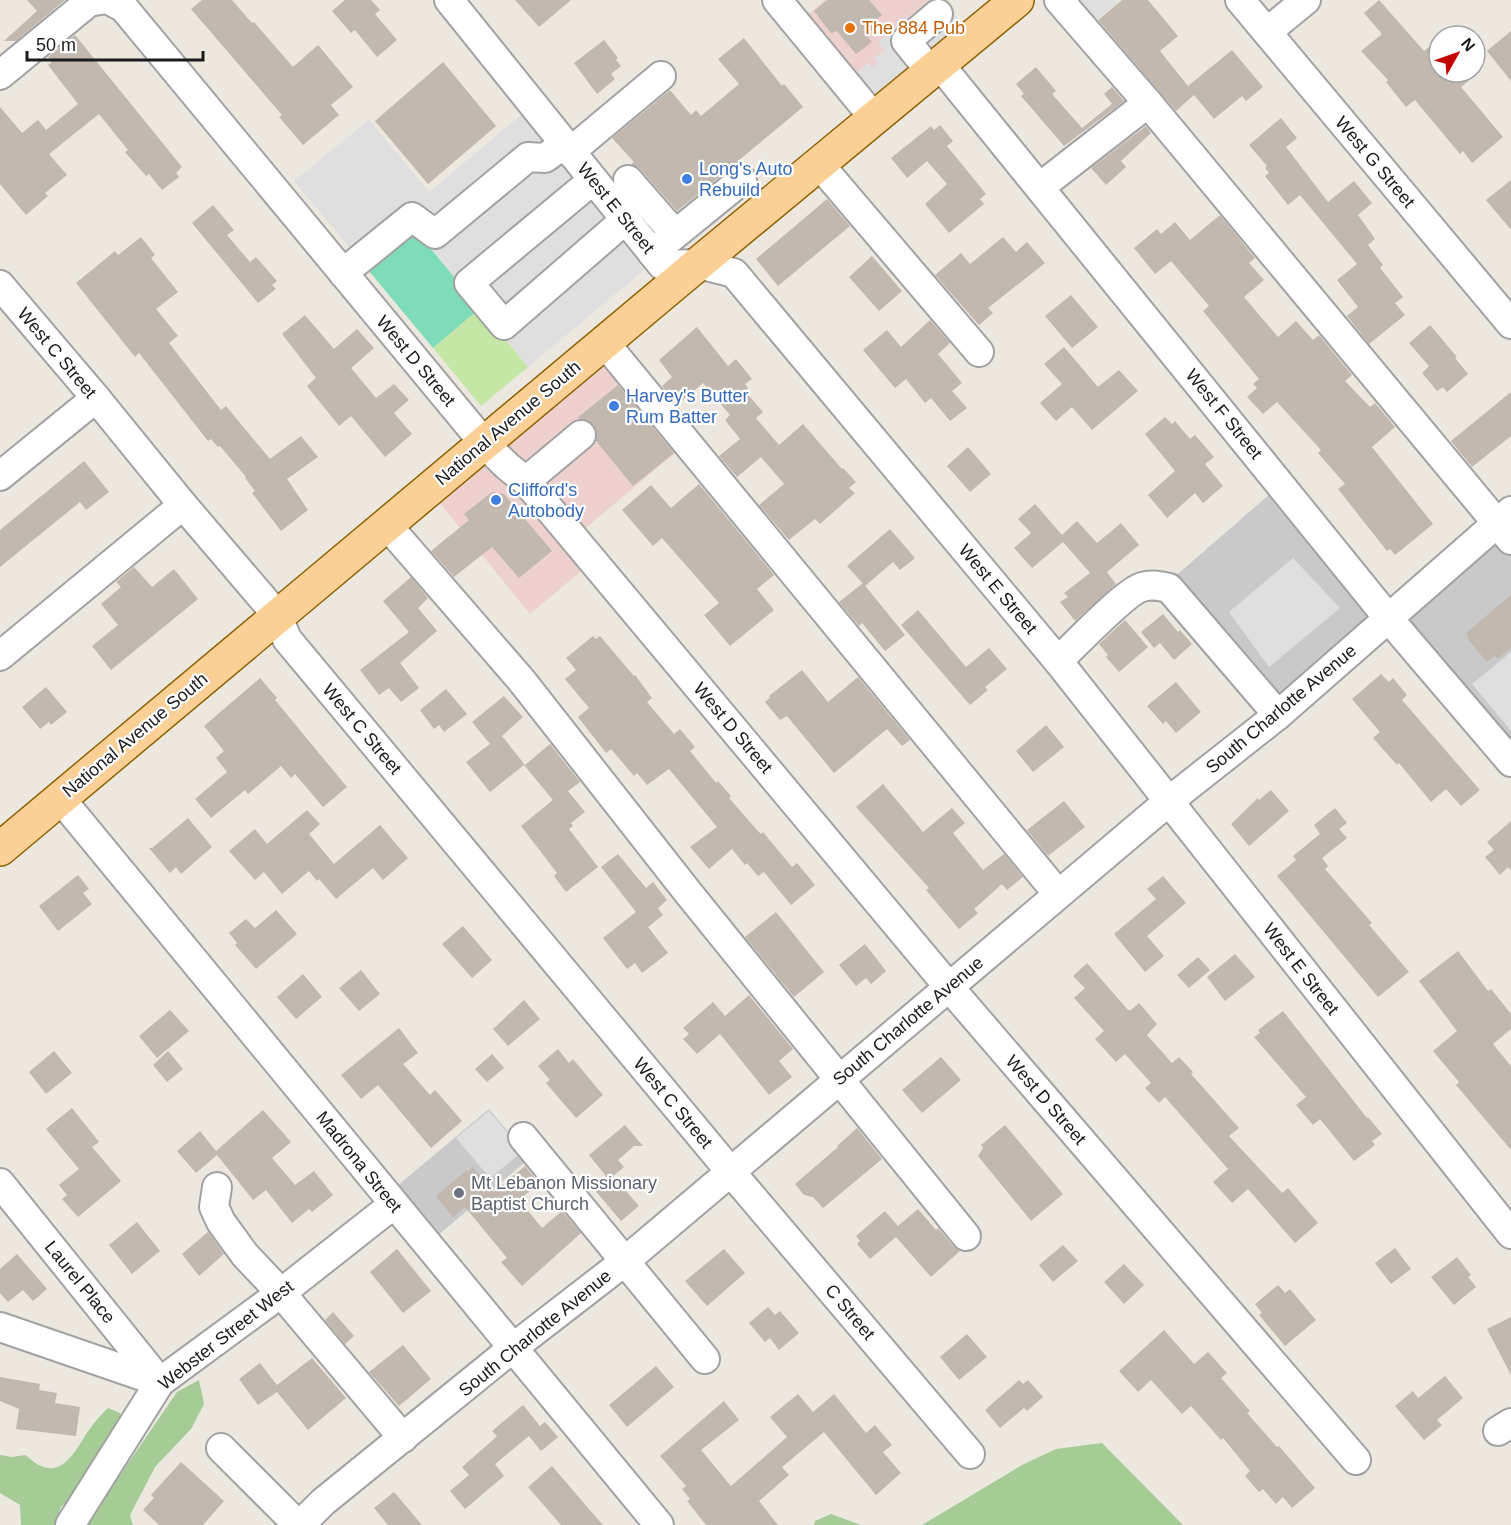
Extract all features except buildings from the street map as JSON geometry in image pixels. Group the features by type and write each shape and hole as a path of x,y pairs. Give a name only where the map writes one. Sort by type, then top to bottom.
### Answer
{"main road":[{"name":"National Avenue South","path":"0,849 604,342 1017,0"}],"street":[{"path":"0,75 89,2 100,0"},
{"name":"West D Street","path":"109,0 124,9 484,443 526,481 949,987 1356,1460"},
{"name":"West E Street","path":"449,0 662,265 698,264 734,273 1059,661 1511,1234"},
{"path":"777,0 875,118"},
{"path":"1059,0 1506,525"},
{"name":"West G Street","path":"1240,0 1511,324"},
{"path":"1267,32 1306,0"},
{"name":"West F Street","path":"938,14 906,41 935,69 1040,187 1389,619 1511,762"},
{"path":"343,273 412,217 435,234 528,157 545,158 567,148 661,76"},
{"path":"1040,187 1148,104"},
{"path":"819,164 979,352"},
{"path":"593,180 470,283 504,325 625,220"},
{"path":"628,180 675,234"},
{"path":"652,253 742,180"},
{"name":"West C Street","path":"0,286 277,615 287,639 730,1171"},
{"path":"604,342 1058,894"},
{"path":"0,476 96,398"},
{"path":"526,481 580,435"},
{"path":"0,656 183,505"},
{"path":"387,525 522,681 686,890 966,1236"},
{"name":"South Charlotte Avenue","path":"299,1525 323,1502 514,1347 624,1262 1169,801 1506,525"},
{"path":"1059,661 1125,598 1139,588 1153,584 1169,588 1278,714"},
{"name":"Madrona Street","path":"60,798 659,1525"},
{"path":"523,1137 705,1359"},
{"name":"C Street","path":"730,1171 970,1454"},
{"name":"Laurel Place","path":"0,1183 160,1382"},
{"path":"217,1187 214,1207 221,1222 245,1255 281,1293 403,1438"},
{"name":"Webster Street West","path":"70,1525 160,1382 281,1293 394,1204"},
{"path":"0,1327 160,1382"},
{"path":"221,1448 299,1525"}],"shaded area":[{"path":"825,0 942,0 873,100 806,16"},
{"path":"929,0 942,0 963,25 873,100 853,75 868,63 872,68 878,63 874,58 884,50 878,42"},
{"path":"1073,0 1115,0 1117,3 1092,23"},
{"path":"521,115 644,270 528,367 412,225 364,265 294,181 369,120 429,192"},
{"path":"604,345 686,444 576,536 488,443"},
{"path":"484,445 592,562 530,614 430,491"},
{"path":"1278,487 1385,618 1280,710 1172,579"},
{"path":"1511,515 1511,759 1392,619"},
{"path":"1293,558 1340,608 1269,667 1229,612"},
{"path":"1511,652 1511,731 1472,684"},
{"path":"489,1109 530,1158 437,1236 396,1187"},
{"path":"489,1111 523,1151 490,1178 456,1138"}],"green space":[{"path":"411,225 480,308 433,348 364,265"},
{"path":"480,308 528,367 481,406 433,348"},
{"path":"199,1380 204,1404 191,1429 155,1467 130,1515 133,1525 88,1525 177,1392"},
{"path":"108,1408 120,1413 125,1426 78,1492 61,1507 54,1525 21,1525 20,1505 0,1493 0,1455 12,1457 25,1455 41,1466 57,1467 70,1458 93,1424"},
{"path":"1102,1443 1183,1525 922,1525 1024,1464 1056,1449"},
{"path":"831,1514 861,1525 814,1525 815,1521"}],"place":[{"name":"The 884 Pub","path":"850,28"},
{"name":"Long's Auto Rebuild","path":"687,179"},
{"name":"Harvey's Butter Rum Batter","path":"614,406"},
{"name":"Clifford's Autobody","path":"496,500"},
{"name":"Mt Lebanon Missionary Baptist Church","path":"459,1193"}]}
